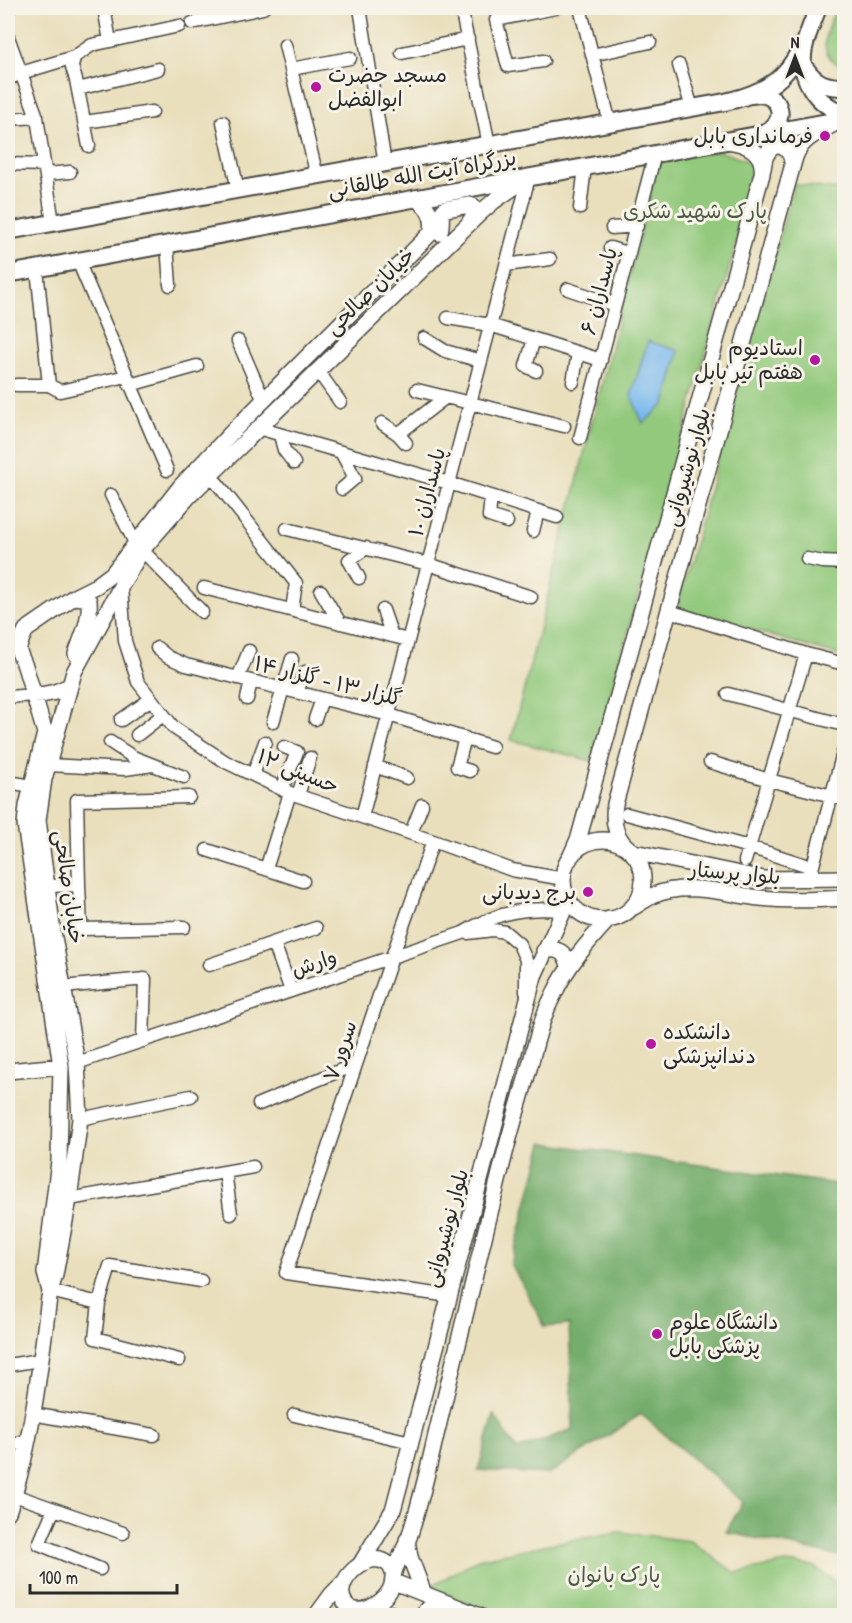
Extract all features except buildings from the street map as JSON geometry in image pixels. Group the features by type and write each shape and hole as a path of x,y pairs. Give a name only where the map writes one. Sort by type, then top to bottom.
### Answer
{"highway":[{"path":"818,8 805,42 803,59 805,75 814,93 829,106 844,113"},
{"name":"بزرگراه آیت الله طالقانی","path":"8,231 735,99 766,88 777,81 805,42"},
{"path":"803,59 806,68 815,80 828,86 844,87"},
{"path":"735,99 761,94 769,96 776,102 780,111 777,124 771,130 759,135"},
{"name":"بزرگراه آیت الله طالقانی","path":"8,274 844,119"}],"main road":[{"name":"بلوار نوشیروانی","path":"628,848 616,831 615,804 791,171 797,151 803,142 844,119"},
{"path":"726,141 740,143 754,151 763,163 762,174"},
{"name":"بلوار نوشیروانی","path":"569,860 579,837 766,154 776,146 785,147 792,158 791,171"},
{"name":"خیابان صالحی","path":"240,435 258,428 469,223 494,201 529,177"},
{"name":"خیابان صالحی","path":"240,435 264,401 431,233 433,220 429,211 415,198"},
{"path":"416,249 441,231 442,213 445,209 473,206 476,208 469,223"},
{"name":"خيابان صالحی","path":"139,547 209,476 240,435"},
{"name":"خيابان صالحی","path":"8,1512 14,1495 14,1468 26,1443 32,1414 50,1290 56,1275 80,1119 77,1063 53,932 38,820 44,779 71,679 116,580 172,496 240,435"},
{"name":"خيابان صالحی","path":"26,630 74,597 96,586 116,580"},
{"path":"34,695 55,693 71,679 74,659 87,624 89,606 89,601 85,598 74,597"},
{"path":"8,627 15,630 26,630 18,650"},
{"name":"خيابان صالحی","path":"8,635 25,666 45,733 27,806 25,824 61,1066 59,1161 45,1273 50,1290"},
{"path":"40,714 45,708 54,707 60,712 61,720"},
{"path":"596,841 616,842 628,848 637,858 643,884 639,897 627,912 609,919 601,919 588,916 566,904 564,879 566,866 583,846 596,841"},
{"name":"بلوار پرستار","path":"628,848 634,852 764,879 810,873 844,878"},
{"name":"بلوار پرستار","path":"627,912 652,896 686,889 706,889 768,899 844,898"},
{"name":"بلوار نوشیروانی","path":"360,1565 393,1510 534,976 566,904"},
{"name":"بلوار نوشیروانی","path":"393,1577 407,1540 428,1468 511,1131 540,1028 552,997 580,950 609,919"},
{"path":"544,951 558,950 568,959 570,966"},
{"path":"8,1071 61,1066"},
{"path":"393,1510 393,1523 398,1529 407,1525 414,1517"},
{"path":"407,1540 410,1557 424,1594"},
{"path":"316,1616 332,1594 360,1565 373,1559 381,1560 389,1565 393,1577 386,1595 364,1611"},
{"path":"393,1577 424,1594 480,1616"},
{"path":"345,1581 342,1597 346,1605 354,1610 398,1616"},
{"path":"425,1616 429,1607 455,1606"}],"street":[{"path":"104,8 110,41"},
{"path":"192,23 233,10 263,8"},
{"path":"360,8 385,164"},
{"path":"461,8 489,145"},
{"path":"543,61 508,66 496,20 555,8"},
{"path":"580,8 610,123"},
{"path":"8,79 74,57 92,45 178,26"},
{"path":"8,37 38,117 53,223"},
{"path":"402,53 468,39"},
{"path":"592,55 650,42"},
{"path":"285,45 317,176"},
{"path":"74,57 72,67 89,146"},
{"path":"291,69 350,58"},
{"path":"679,65 692,108"},
{"path":"78,89 158,69"},
{"path":"85,122 152,112"},
{"path":"8,119 38,117"},
{"path":"222,122 238,190"},
{"name":"پاسداران ۶","path":"580,438 656,154"},
{"path":"8,164 70,172"},
{"path":"580,208 585,167"},
{"name":"پاسداران ١٠","path":"362,817 529,177"},
{"path":"612,228 637,226"},
{"path":"167,244 170,285"},
{"path":"610,249 629,254"},
{"path":"506,266 550,260"},
{"path":"78,261 166,470"},
{"path":"37,269 49,385"},
{"path":"568,289 615,305"},
{"path":"448,318 490,325 601,360"},
{"path":"424,338 445,351 481,361"},
{"path":"534,339 526,366 536,371"},
{"path":"238,341 264,401"},
{"path":"573,382 578,353"},
{"path":"16,385 49,385 60,391 197,366"},
{"path":"318,371 340,402"},
{"path":"417,390 564,426"},
{"path":"382,423 402,438 446,397"},
{"path":"258,428 557,517"},
{"path":"280,435 284,450 294,463"},
{"path":"341,452 355,478 342,489"},
{"path":"209,476 296,582 292,610"},
{"path":"111,495 139,547 201,612"},
{"path":"491,497 489,516 507,522"},
{"path":"533,531 538,511"},
{"path":"287,529 428,564 531,597"},
{"path":"359,578 349,560 366,548"},
{"path":"807,559 844,563"},
{"name":"حسینی ۱۲","path":"116,580 125,641 138,682 174,728 226,762 290,792 512,870 564,879"},
{"path":"204,588 408,640"},
{"path":"321,591 340,623"},
{"path":"383,609 392,636"},
{"path":"669,612 844,664"},
{"name":"گلزار ۱۳ - گلزار ۱۴","path":"157,648 168,657 186,665 388,715 492,747"},
{"path":"247,699 244,680 249,651"},
{"path":"745,861 806,654"},
{"path":"273,722 292,659"},
{"path":"297,693 304,672"},
{"path":"728,694 844,725"},
{"path":"8,697 34,695"},
{"path":"122,720 151,699"},
{"path":"315,719 322,699"},
{"path":"137,735 163,715"},
{"path":"465,738 457,767 470,771"},
{"path":"110,742 133,757 184,777"},
{"path":"253,775 265,742"},
{"path":"266,869 290,792 297,752 284,747"},
{"path":"627,814 749,847 810,873 844,749"},
{"path":"290,792 310,758"},
{"path":"710,762 844,800"},
{"path":"48,765 125,769 153,765"},
{"path":"375,766 407,778"},
{"path":"8,782 32,786"},
{"path":"184,927 81,929 77,800 189,797"},
{"path":"411,833 422,805"},
{"name":"سرور ۷","path":"434,841 392,957 285,1274 450,1296"},
{"path":"207,850 303,881"},
{"path":"47,886 80,885"},
{"name":"وارش","path":"77,1063 463,933 502,914 566,904"},
{"path":"209,965 316,928"},
{"path":"463,933 493,930 505,932 519,944 526,960 526,1005"},
{"path":"274,943 291,991"},
{"path":"63,987 145,979 143,1041"},
{"path":"259,1104 356,1064"},
{"path":"80,1119 191,1096"},
{"path":"69,1199 253,1167"},
{"path":"225,1172 231,1214"},
{"path":"179,1360 95,1338 99,1303 110,1266 201,1281"},
{"path":"50,1290 99,1303"},
{"path":"8,1365 40,1360"},
{"path":"32,1414 154,1435"},
{"path":"294,1415 411,1442"},
{"path":"8,1443 26,1443"},
{"path":"14,1495 123,1533"},
{"path":"54,1509 39,1544 100,1569"}],"green space":[{"path":"836,8 844,8 844,68 829,56 826,49 826,34"},
{"name":"پارک شهید شکری","path":"719,151 758,165 592,761 511,740 659,160"},
{"path":"794,184 844,191 844,657 683,610 678,604"},
{"path":"543,1143 844,1185 844,1557 726,1532 743,1502 641,1414 549,1474 478,1470 494,1415 517,1450 573,1429 569,1325 545,1327 511,1264"},
{"name":"پارک بانوان","path":"619,1532 690,1541 736,1573 786,1563 813,1566 844,1588 844,1615 496,1615 430,1587 478,1559"}],"water":[{"path":"648,341 679,351 665,404 643,423 631,396"}],"place":[{"name":"مسجد حضرت ابوالفضل","path":"316,87"},
{"name":"فرمانداری بابل","path":"825,136"},
{"name":"استادیوم هفتم تیر بابل","path":"815,360"},
{"name":"برج دیدبانی","path":"588,892"},
{"name":"دانشکده دندانپزشکی","path":"651,1044"},
{"name":"دانشگاه علوم پزشکی بابل","path":"657,1334"}]}
